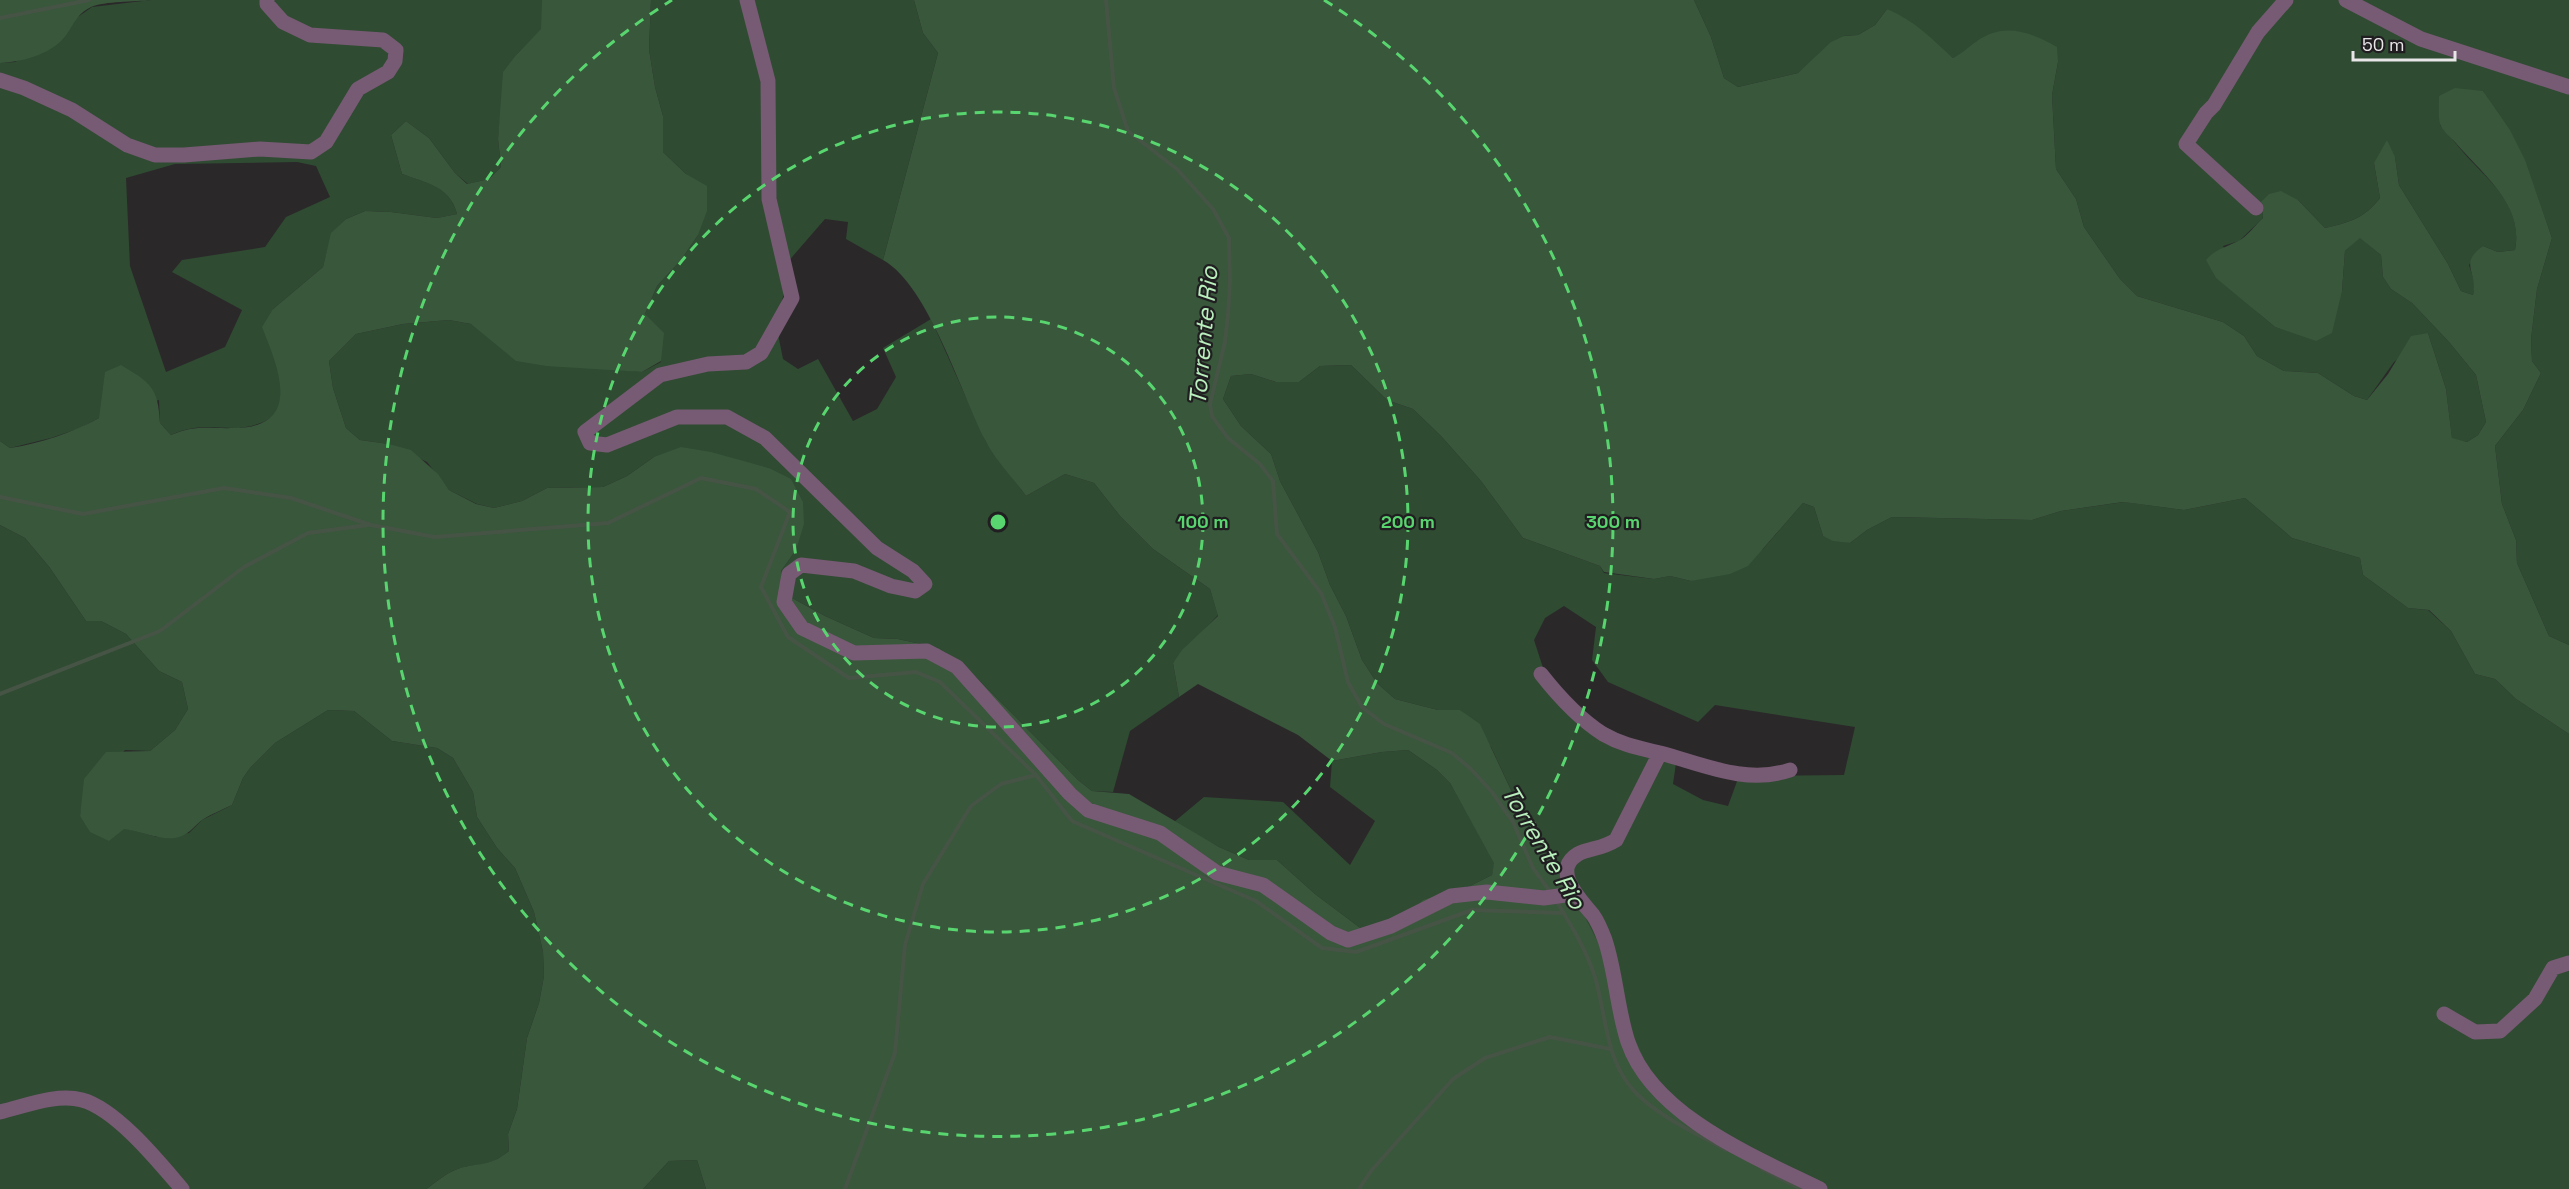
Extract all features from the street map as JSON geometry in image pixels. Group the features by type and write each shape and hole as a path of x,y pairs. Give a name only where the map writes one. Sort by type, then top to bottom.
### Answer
{"street":[{"path":"0,80 63,106 127,145 155,154 184,155 261,149 311,152 326,142 358,89 388,72 395,61 396,50 383,40 310,35 283,22 267,4 267,0"},
{"path":"747,0 768,81 770,199 792,298 761,353 746,362 708,364 660,375 585,432 590,443 607,445 637,431 677,417 727,417 765,438 877,548 913,571 925,584 915,591 891,586 854,571 801,565 789,574 784,602 802,628 854,653 927,651 957,667 1070,794 1088,810 1160,833 1217,873 1263,885 1330,933 1348,940 1391,926 1451,896 1487,892 1544,898 1568,896 1594,917 1605,940 1629,1043 1638,1064 1661,1095 1733,1147 1820,1189"},
{"path":"2256,208 2186,144 2206,113 2214,105 2258,32 2286,0"},
{"path":"2346,0 2421,39 2569,87"},
{"path":"1541,674 1567,707 1602,733 1627,746 1660,753 1716,771 1771,776 1790,770"},
{"path":"1568,896 1570,861 1577,855 1603,848 1616,840 1660,753"},
{"path":"2444,1014 2475,1032 2500,1031 2535,999 2553,968 2569,963"},
{"path":"0,1112 53,1099 82,1099 110,1113 182,1189"}],"green space":[{"path":"0,0 151,0 91,7 82,13 64,38 51,49 26,59 0,63"},
{"path":"151,0 542,0 542,29 517,54 501,111 498,139 501,167 489,179 468,184 455,173 429,138 406,121 391,135 402,174 429,183 443,191 454,205 457,214 437,218 365,211 346,219 332,233 323,267 273,309 281,397 277,411 268,420 247,427 195,428 171,435 160,423 159,400 99,418 80,428 51,438 10,448 0,441 0,63 15,62 63,39 75,19 92,7","holes":["297,162 316,166 330,197 286,217 265,247 182,260 172,272 242,310 225,347 166,372 130,266 126,178 175,164"]},
{"path":"542,0 651,0 649,49 655,87 663,116 663,152 686,174 707,186 707,211 698,235 681,260 657,286 645,314 664,333 661,361 642,372 546,366 516,361 471,324 449,320 403,324 356,334 329,361 333,388 346,428 360,440 411,450 438,474 449,490 476,504 494,508 522,501 547,488 603,487 627,476 654,457 681,447 711,452 769,468 791,479 803,502 804,524 796,550 781,571 781,592 825,616 874,638 898,639 939,648 971,672 1078,780 1092,791 1129,794 1219,847 1249,860 1277,860 1315,894 1363,930 1393,929 1423,900 1470,886 1492,875 1494,863 1450,783 1437,770 1408,750 1332,761 1298,735 1198,684 1179,697 1173,663 1182,650 1218,616 1210,589 1153,549 1120,516 1094,483 1065,474 1026,496 994,455 929,316 915,292 899,273 883,260 938,53 923,33 914,0 1694,0 1711,37 1724,78 1738,87 1798,73 1831,42 1844,36 1858,35 1875,25 1887,9 1914,24 1953,58 1987,35 2017,31 2037,37 2057,47 2058,62 2052,95 2056,169 2076,199 2084,227 2120,279 2137,296 2223,322 2244,336 2257,356 2284,371 2318,373 2354,396 2367,400 2388,374 2411,336 2428,333 2446,389 2452,438 2467,442 2478,435 2486,422 2476,375 2412,303 2391,289 2383,277 2381,255 2360,238 2345,251 2342,291 2332,333 2316,341 2275,327 2216,278 2206,260 2217,251 2248,234 2263,218 2261,202 2269,194 2281,191 2298,200 2325,228 2349,222 2362,215 2380,198 2374,163 2387,140 2395,157 2399,185 2448,264 2461,291 2473,295 2470,263 2476,252 2483,246 2498,252 2515,250 2516,233 2507,204 2498,191 2441,126 2439,96 2455,88 2483,91 2510,130 2525,160 2552,238 2537,289 2531,339 2532,361 2541,373 2523,410 2495,446 2502,504 2516,540 2517,563 2549,636 2569,645 2569,734 2516,699 2495,679 2475,674 2451,631 2429,610 2408,608 2363,575 2360,558 2292,538 2245,498 2184,510 2123,502 2061,511 2032,520 1892,517 1867,530 1850,543 1833,541 1823,536 1814,507 1803,503 1748,566 1730,574 1691,581 1670,576 1654,579 1604,572 1600,566 1523,538 1481,481 1441,436 1413,409 1387,400 1351,365 1320,366 1299,382 1276,382 1251,374 1231,376 1223,399 1241,426 1271,454 1280,481 1318,552 1362,660 1377,683 1395,699 1438,710 1460,710 1480,724 1533,837 1546,853 1582,911 1613,972 1618,1002 1665,1105 1827,1189 706,1189 697,1160 669,1161 643,1189 426,1189 455,1170 488,1163 509,1151 508,1134 517,1109 527,1038 539,1003 544,976 543,952 534,912 515,868 497,848 477,817 473,792 453,758 437,748 392,741 354,711 328,710 275,743 243,778 232,805 202,820 183,835 175,838 162,838 124,829 109,841 90,832 80,816 84,779 106,752 150,751 175,730 188,709 182,682 159,671 126,634 101,621 86,621 50,568 25,538 0,525 0,441 10,448 33,443 67,433 99,418 105,372 121,365 151,387 157,401 160,423 171,435 196,428 235,428 257,425 271,417 278,406 279,376 262,327 273,309 323,267 331,233 346,219 365,211 437,218 457,214 454,205 443,191 402,174 391,135 406,121 429,138 455,173 467,184 489,179 501,167 498,139 503,72 541,29"},
{"path":"651,0 914,0 923,33 938,53 883,260 846,239 848,222 825,219 786,264 784,293 776,324 783,359 798,369 818,359 853,421 877,409 896,377 883,348 931,319 986,442 1026,496 1065,474 1094,483 1120,516 1153,549 1210,589 1218,615 1173,663 1179,697 1130,731 1113,792 1092,791 1078,780 971,672 939,648 898,639 874,638 825,616 781,592 781,571 796,550 769,468 711,453 654,457 627,476 603,487 547,488 522,501 494,508 477,504 449,490 427,462 389,444 360,440 346,428 333,388 329,361 356,334 403,324 449,320 471,324 575,366 642,372 661,362 645,314 657,286 681,260 698,235 686,174 663,152 663,116 655,87 649,49"},
{"path":"1694,0 2569,0 2569,645 2549,636 2517,563 2516,540 2502,504 2495,446 2523,410 2541,373 2532,361 2531,339 2537,289 2552,238 2534,187 2483,91 2440,125 2500,193 2512,213 2515,224 2515,250 2498,252 2483,246 2469,265 2475,284 2473,295 2461,291 2448,264 2399,185 2395,157 2374,163 2380,198 2356,219 2325,228 2298,200 2261,202 2263,218 2239,241 2223,246 2256,311 2275,327 2295,333 2342,291 2345,251 2360,237 2381,255 2383,277 2391,289 2412,303 2476,375 2486,422 2478,435 2467,442 2452,439 2446,389 2428,333 2394,362 2367,400 2354,396 2318,373 2284,371 2257,356 2244,336 2223,322 2137,296 2120,279 2084,227 2076,199 2056,169 2052,95 2058,62 1977,41 1966,52 1953,58 1887,9 1875,25 1858,35 1844,36 1798,73 1738,87 1724,78 1711,37"},
{"path":"1351,365 1387,400 1413,409 1441,436 1481,481 1523,538 1600,566 1604,573 1654,579 1670,576 1691,581 1763,549 1803,503 1814,507 1823,536 1850,543 1867,530 1892,517 2032,520 2061,511 2124,502 2184,510 2245,498 2292,538 2360,558 2363,575 2408,608 2428,610 2451,631 2475,674 2495,679 2516,699 2569,734 2569,1189 1827,1189 1713,1129 1642,1077 1595,938 1582,911 1546,853 1533,837 1491,747 1460,710 1438,710 1395,699 1377,683 1362,660 1318,552 1280,481 1271,454 1241,426 1223,399 1231,376 1251,374 1276,382 1299,382 1320,366","holes":["1564,606 1596,627 1592,660 1608,682 1698,722 1715,705 1855,727 1844,775 1739,776 1728,806 1703,800 1673,784 1676,763 1578,713 1548,683 1534,640 1545,618"]},
{"path":"0,525 25,538 50,568 86,621 101,621 126,634 159,671 182,682 188,709 175,730 150,751 125,750 83,799 80,816 157,837 189,833 202,820 232,805 243,778 275,743 328,710 354,711 392,741 437,748 453,758 473,792 477,817 497,848 515,868 534,912 543,952 544,976 539,1003 527,1038 517,1109 508,1134 509,1151 494,1161 455,1170 426,1189 0,1189"},
{"path":"1408,750 1437,770 1450,783 1495,863 1492,875 1470,886 1445,892 1393,929 1363,930 1315,894 1277,860 1249,860 1219,847 1174,822 1204,797 1283,802 1350,865 1375,821 1330,787 1332,761"},
{"path":"697,1160 706,1189 643,1189 669,1161"}],"waterway":[{"path":"0,18 89,0"},
{"name":"Torrente Rio","path":"1106,0 1114,88 1128,131 1178,170 1213,209 1229,238 1228,315 1225,342 1210,404 1212,416 1228,438 1260,464 1273,481 1277,534 1321,593 1335,627 1348,682 1362,707 1384,724 1452,753 1471,769 1492,792 1513,822 1533,868 1551,893"},
{"path":"0,497 83,514 224,488 291,498 371,525 435,537 608,523 701,478 756,489 790,512 761,587 788,637 849,678 916,672 940,682 1036,775 1072,821 1256,901 1322,948 1356,952 1472,910 1564,913"},
{"path":"0,694 160,631 244,567 308,533 368,525"},
{"path":"845,1189 895,1053 905,945 923,884 971,806 1001,784 1036,775"},
{"name":"Torrente Rio","path":"1555,899 1578,937 1595,977 1608,1038 1618,1067 1626,1081 1656,1110 1726,1150"},
{"path":"1359,1189 1371,1171 1453,1079 1485,1058 1550,1037 1610,1049"},
{"name":"Torrente Rio","path":"1762,1169 1801,1189"}]}
